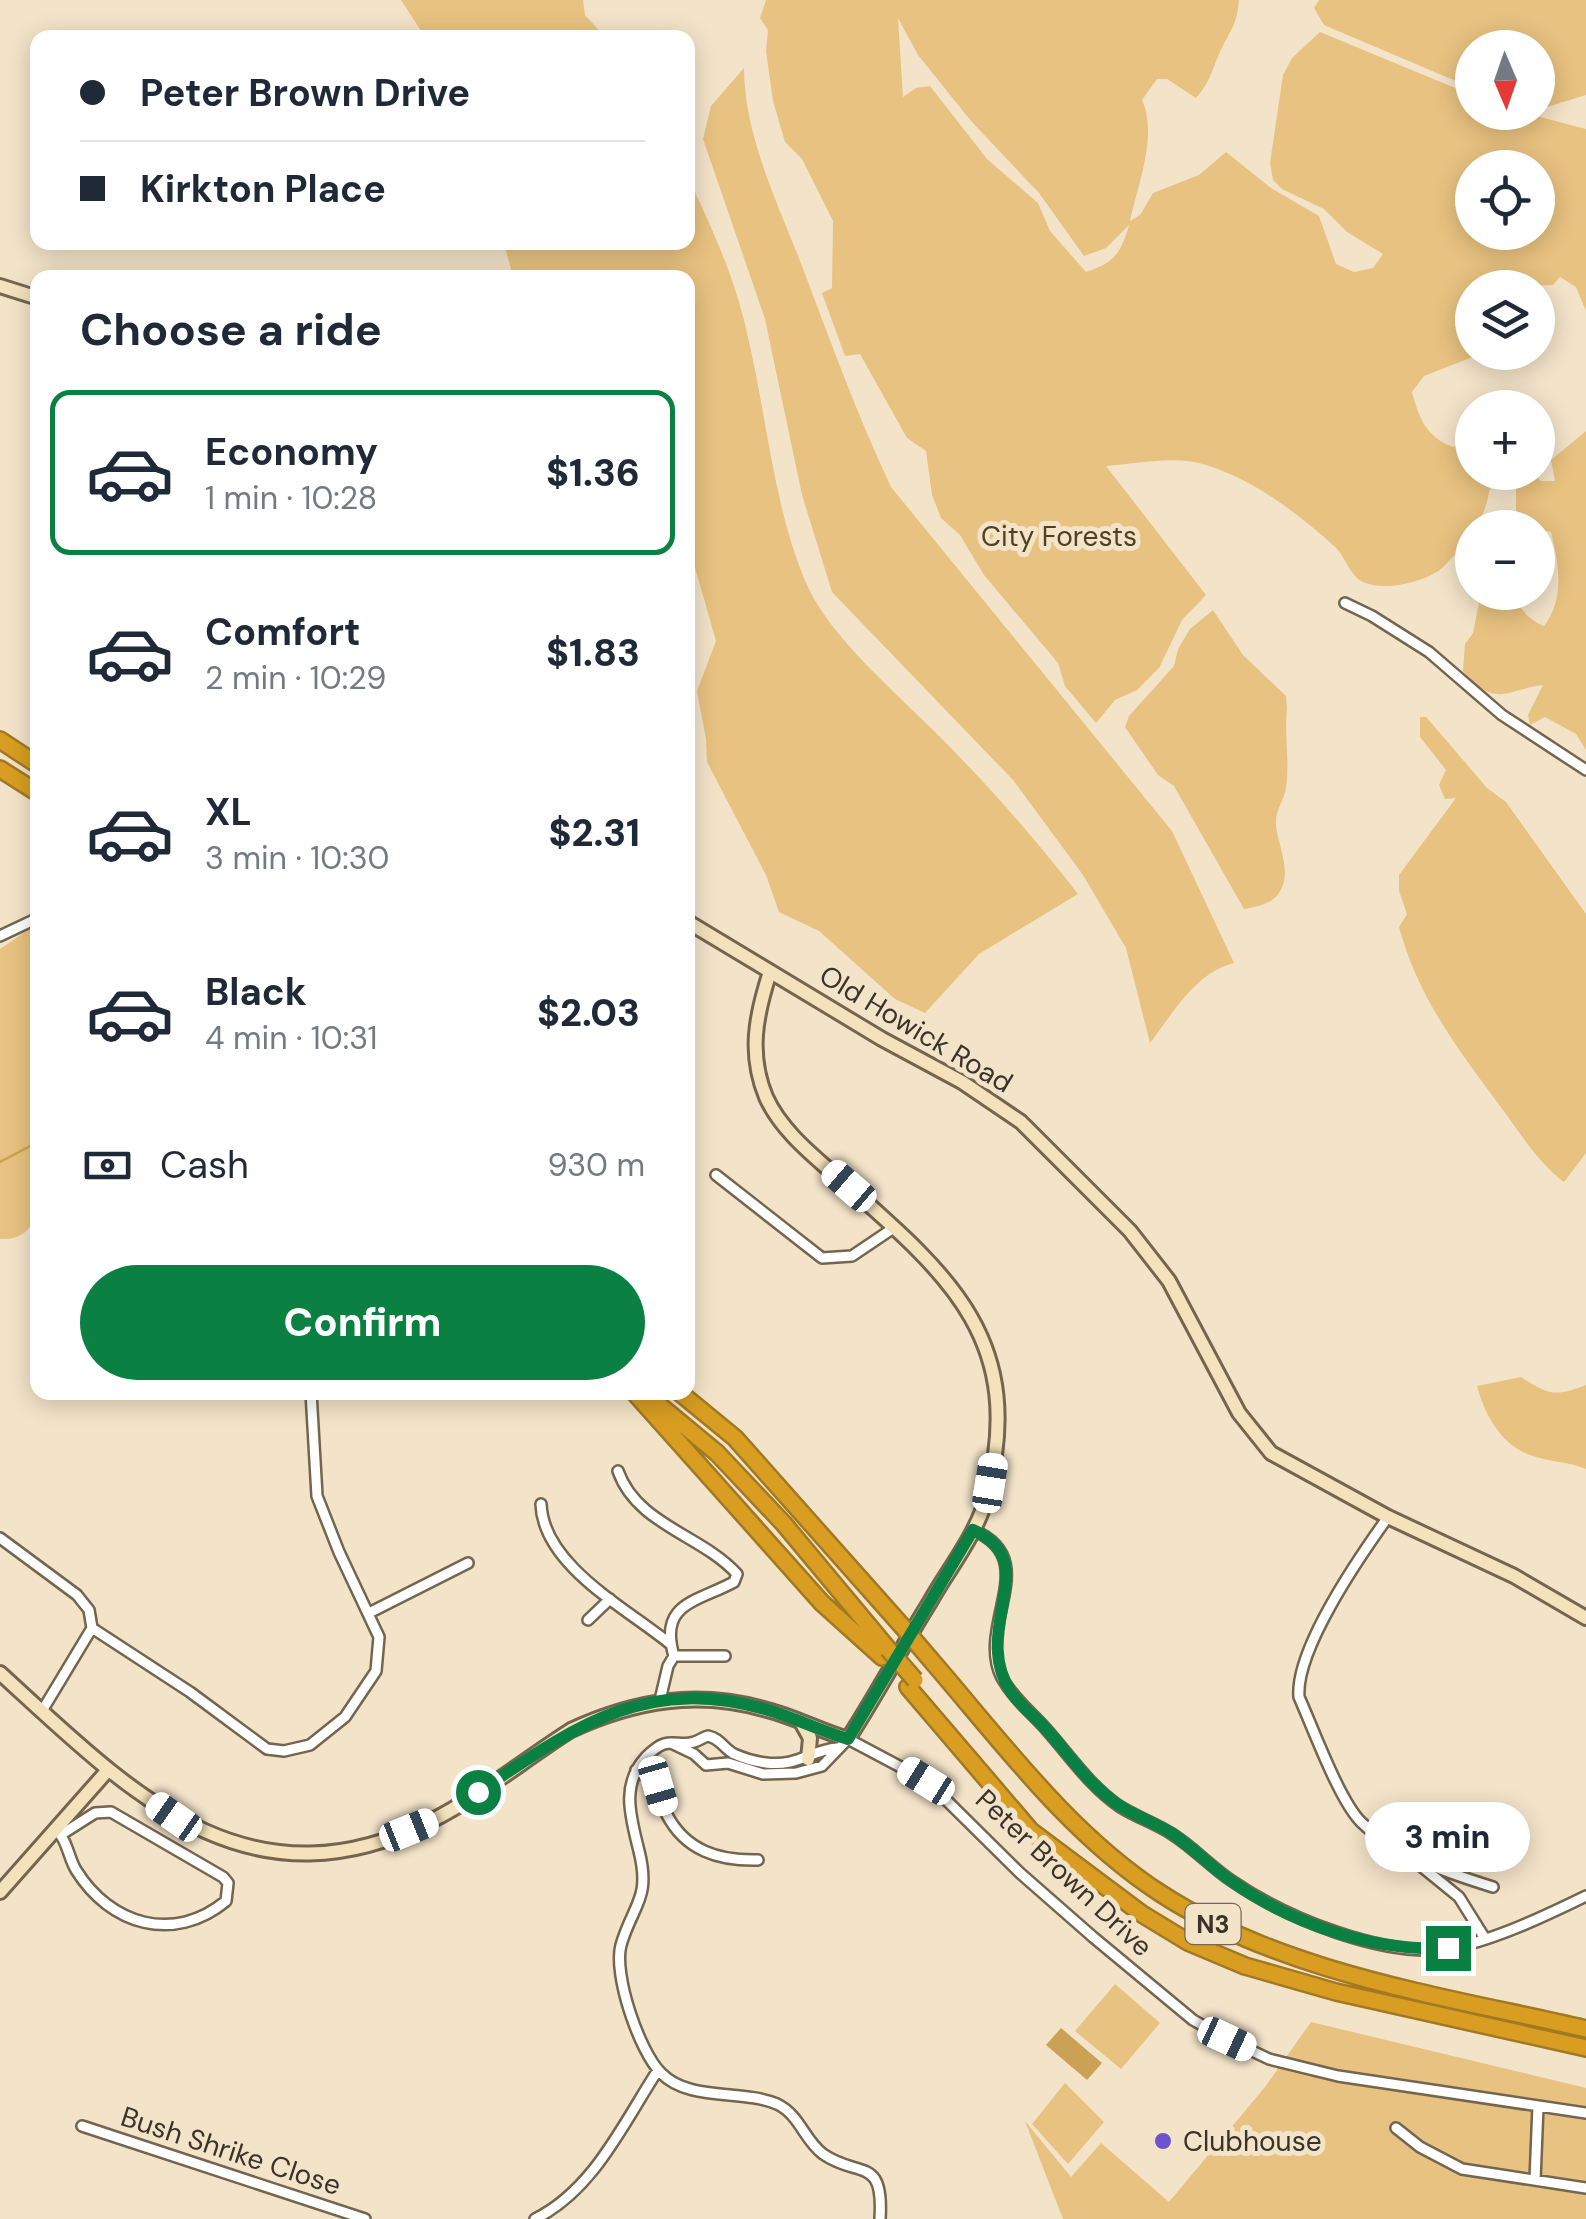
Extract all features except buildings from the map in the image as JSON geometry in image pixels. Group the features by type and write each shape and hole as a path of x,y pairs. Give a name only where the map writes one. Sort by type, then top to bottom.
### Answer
{"highway":[{"path":"0,740 30,760"},
{"path":"0,769 30,788"},
{"path":"641,1400 822,1603 885,1653"},
{"name":"N3","path":"654,1400 718,1454 784,1524 885,1653 1038,1829 1088,1875 1142,1914 1188,1942 1244,1966 1336,1992 1586,2048"},
{"name":"N3","path":"689,1400 735,1438 1054,1802 1156,1891 1258,1946 1342,1972 1586,2029"}],"street":[{"path":"0,286 30,295"},
{"path":"1345,604 1429,652 1502,716 1586,770"},
{"path":"0,936 30,922"},
{"name":"Old Howick Road","path":"695,926 882,1039 962,1082 1021,1122 1130,1231 1169,1281 1239,1413 1262,1445 1286,1463 1388,1517 1514,1576 1586,1618"},
{"path":"672,1743 706,1765 728,1763 780,1776 822,1766 831,1759 973,1530 986,1501 998,1431 989,1359 970,1310 940,1272 895,1228 802,1146 768,1101 756,1060 755,1031 770,972"},
{"path":"716,1175 822,1258 838,1260 852,1256 895,1228"},
{"path":"92,1628 190,1692 267,1749 284,1751 310,1745 345,1718 376,1672 379,1637 317,1496 311,1400"},
{"path":"618,1472 632,1497 737,1574 734,1582 692,1600 676,1612 669,1643"},
{"path":"541,1504 542,1518 557,1550 610,1599 669,1643 674,1656"},
{"path":"1388,1517 1338,1596 1308,1654 1298,1684 1306,1712 1353,1812 1459,1897 1484,1937"},
{"path":"973,1530 996,1543 1006,1560 996,1642 998,1667 1013,1695 1116,1804 1170,1832 1230,1880 1307,1924 1427,1949 1468,1944 1542,1918 1586,1896"},
{"path":"0,1538 77,1595 89,1610 92,1628 42,1711"},
{"path":"369,1614 468,1562"},
{"path":"588,1620 610,1599"},
{"path":"674,1656 725,1656"},
{"path":"660,1700 674,1656"},
{"name":"Peter Brown Drive","path":"0,1673 108,1770 174,1817 205,1834 270,1850 330,1852 388,1839 431,1821 594,1719 660,1700 696,1698 737,1703 801,1722 926,1781 1020,1873 1106,1948 1193,2020 1227,2039 1291,2066 1586,2113"},
{"path":"801,1722 810,1738 808,1759"},
{"path":"842,1744 822,1749 808,1759 766,1763 734,1754 712,1736 654,1750 636,1770 628,1801 645,1880 642,1897 622,1942 619,1972 641,2037 658,2070 680,2086 763,2100 791,2113 822,2153 859,2167 875,2178 880,2219"},
{"path":"0,1892 58,1832 108,1770"},
{"path":"636,1770 652,1778 670,1819 700,1848 722,1860 758,1860"},
{"path":"110,1812 224,1877 228,1884 226,1901 192,1920 164,1926 144,1925 92,1890 77,1872 58,1832 88,1816 110,1812"},
{"path":"1397,1848 1451,1874 1493,1888"},
{"path":"535,2219 590,2175 658,2070"},
{"path":"1535,2180 1538,2106"},
{"name":"Bush Shrike Close","path":"82,2126 365,2219"},
{"path":"1396,2128 1430,2153 1462,2168 1586,2188"}],"green space":[{"path":"401,0 583,0 585,15 599,30 420,30"},
{"name":"City Forests","path":"766,0 1239,0 1232,29 1196,98 1167,79 1157,79 1142,100 1147,144 1130,221 1140,215 1153,193 1199,175 1226,152 1271,188 1319,216 1336,264 1354,272 1373,268 1383,254 1347,232 1324,209 1282,189 1273,180 1270,163 1283,75 1292,58 1320,32 1455,88 1455,130 1555,130 1555,121 1586,129 1586,311 1576,287 1560,277 1555,283 1555,270 1455,270 1455,364 1424,376 1412,392 1430,432 1455,446 1455,490 1490,490 1484,510 1455,510 1455,553 1427,577 1393,586 1363,582 1335,547 1291,510 1224,471 1181,461 1106,466 1206,595 1182,620 1159,668 1137,690 1115,700 1096,723 1065,686 1058,663 984,575 960,535 941,518 932,495 926,451 907,438 860,354 845,356 822,293 832,288 833,221 802,159 785,142 773,101 766,51 768,30 760,18","holes":["898,18 918,55 971,121 1039,193 1084,256 1106,248 1129,225 1123,243 1110,261 1086,272 1050,231 1038,203 987,159 930,86 916,88 903,97"]},
{"path":"1319,0 1586,0 1586,95 1555,105 1555,30 1455,30 1455,80 1324,25 1314,8"},
{"path":"744,68 750,118 764,169 855,405 891,487 1172,831 1234,963 1197,984 1150,1043 1126,948 1083,875 1013,780 832,592 802,495 765,319 703,139 711,106"},
{"path":"695,192 742,313 786,524 807,585 832,626 995,795 1078,894 979,954 925,1013 895,999 819,931 779,912 766,875 707,762 697,691 716,641 695,568 695,270 511,270 506,250 695,250"},
{"path":"1586,431 1586,750 1576,734 1545,717 1530,725 1528,715 1543,685 1492,693 1463,671 1465,644 1473,633 1478,610 1523,610 1544,626 1555,610 1555,510 1516,510 1516,490 1555,490 1555,457"},
{"path":"1213,610 1243,655 1286,696 1287,778 1276,825 1285,877 1272,900 1244,909 1174,786 1158,775 1125,727 1129,716 1174,666 1178,649 1190,629"},
{"path":"1420,717 1426,717 1487,788 1506,802 1586,914 1586,1153 1564,1182 1531,1149 1471,1067 1429,1001 1407,953 1399,927 1407,914 1399,891 1399,875 1456,798 1445,799 1439,785 1446,770 1420,737"},
{"path":"30,929 30,1226 23,1234 0,1239 0,949"},
{"path":"1521,1377 1552,1392 1586,1385 1586,1469 1520,1450 1495,1427 1477,1386"},
{"path":"1115,1984 1160,2023 1121,2069 1075,2031"},
{"path":"1311,2022 1586,2088 1586,2219 1063,2219 1025,2121 1071,2177 1101,2143 1169,2202 1265,2087"},
{"path":"1065,2083 1104,2122 1068,2164 1032,2124"}],"shaded area":[{"path":"1061,2028 1102,2063 1087,2080 1046,2045"}],"waterway":[{"path":"0,1162 30,1146"}],"place":[{"name":"Clubhouse","path":"1163,2141"}],"route":[{"path":"478,1792 571,1730 594,1719 660,1700 696,1698 737,1703 770,1710 848,1739 973,1530 996,1543 1003,1551 1008,1569 998,1620 998,1667 1013,1695 1095,1786 1116,1804 1170,1832 1230,1880 1307,1924 1403,1946 1448,1948"}]}
